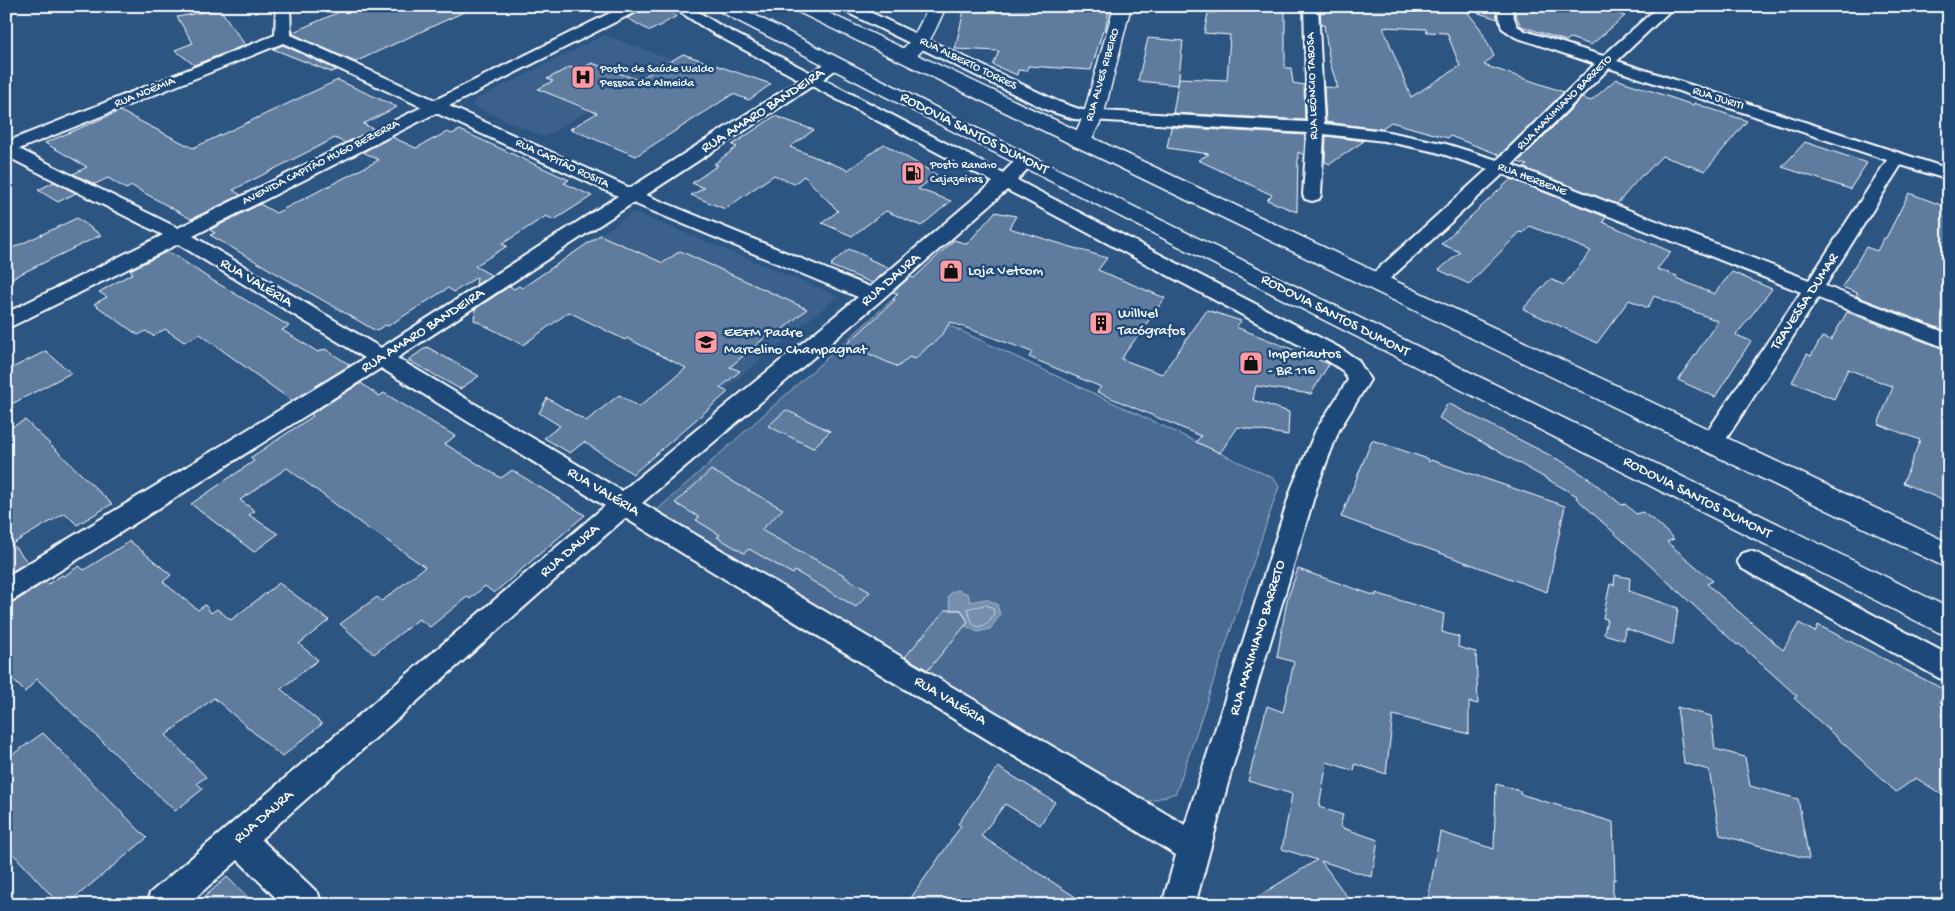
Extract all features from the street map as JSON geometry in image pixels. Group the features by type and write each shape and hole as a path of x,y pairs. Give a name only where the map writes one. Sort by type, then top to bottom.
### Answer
{"main road":[{"name":"RODOVIA SANTOS DUMONT","path":"723,6 1026,161 1949,623"},
{"path":"800,6 913,49 1081,142 1949,557"},
{"path":"913,49 938,6"},
{"name":"RUA ALVES RIBEIRO","path":"1081,142 1093,117 1123,6"}],"street":[{"path":"283,6 283,37"},
{"name":"AVENIDA CAPITÃO HUGO BEZERRA","path":"6,322 636,6"},
{"path":"678,6 716,28 1218,292 1244,270"},
{"name":"RUA ALBERTO TORRES","path":"845,6 913,49 1053,106 1080,115 1093,117"},
{"name":"RUA LEÔNCIO TABOSA","path":"1311,6 1316,128 1312,195"},
{"name":"RUA JURITI","path":"1503,6 1510,28 1515,32 1949,175"},
{"name":"RUA MAXIMIANO BARRETO","path":"1375,282 1500,167 1606,62 1668,6"},
{"name":"RUA CAPITÃO ROSITA","path":"283,37 632,196 873,296"},
{"name":"RUA NOÊMIA","path":"6,149 283,37"},
{"name":"RUA AMARO BANDEIRA","path":"6,591 380,359 811,78 836,64"},
{"name":"RUA HERBENE","path":"1093,117 1316,128 1412,140 1500,167 1949,342"},
{"name":"RUA VALÉRIA","path":"6,149 178,235 380,359 624,504 1193,848"},
{"name":"TRAVESSA DUMAR","path":"1711,444 1898,158"},
{"name":"RUA DAURA","path":"162,905 624,504 873,296 1026,161"},
{"name":"RUA MAXIMIANO BARRETO","path":"1178,905 1193,848 1316,458 1332,420 1359,380 1350,365 1330,352 1218,292"},
{"path":"1750,561 1949,669"},
{"path":"239,838 306,905"}],"shaded area":[{"name":"Posto de Saúde Waldo Pessoa de Almeida","path":"604,35 674,60 544,137 471,105 473,101"},
{"name":"EEFM Padre Marcelino Champagnat","path":"634,212 838,296 726,388 519,289"},
{"path":"893,299 1273,478 1279,486 1176,793 1144,803 661,521 657,510"}],"water":[{"path":"958,590 968,594 970,602 986,599 997,604 1000,615 990,629 978,632 965,626 968,622 961,610 951,610 948,597 951,592"}],"building":[{"path":"353,6 477,6 355,62 293,34 293,32"},
{"path":"645,6 656,6 677,16 650,31 627,18 642,11"},
{"path":"965,6 1029,8 1110,6 1105,30 1103,30 1091,70 1028,66 1027,71 1018,70 1017,75 993,65 999,51 955,49"},
{"path":"1217,6 1285,6 1285,68 1291,68 1293,83 1304,85 1305,120 1173,113 1179,78 1227,80 1230,35 1204,33 1208,13 1217,13"},
{"path":"1320,6 1383,6 1383,8 1426,10 1425,6 1465,9 1480,28 1494,56 1484,65 1564,92 1500,155 1450,136 1448,138 1391,122 1381,129 1326,122 1324,87 1338,88 1330,63 1324,25 1321,25","holes":["1383,27 1426,29 1427,32 1447,33 1460,66 1411,97"]},
{"path":"1473,6 1494,6 1498,19 1472,11"},
{"path":"1512,6 1625,6 1616,13 1625,16 1591,45 1570,38 1566,41 1521,26"},
{"path":"220,9 245,45 194,65 175,50 193,43 177,17"},
{"path":"1148,38 1183,41 1178,85 1138,81"},
{"path":"283,45 337,70 331,72 273,49"},
{"path":"683,54 771,84 749,100 733,94 636,156 570,129 597,113 538,89 553,81 547,79 570,67 579,70 592,63 638,80"},
{"path":"1616,79 1747,121 1705,171 1662,156 1642,175 1617,204 1524,168 1527,165 1518,162 1582,98 1591,101"},
{"path":"338,80 397,107 363,124 374,129 345,143 335,138 233,190 241,195 191,219 132,186 126,189 108,178 95,184 73,174 87,167 45,143 120,111 193,148"},
{"path":"775,116 814,130 790,147 848,170 884,144 937,175 918,189 951,201 921,226 886,211 852,236 822,223 838,211 804,176 794,184 774,175 725,209 691,195 704,188 692,183 718,165 714,164 737,147 732,145"},
{"path":"1171,127 1305,135 1304,155 1298,152 1297,212 1267,200 1272,195 1198,160 1209,154 1167,148"},
{"path":"460,130 569,180 564,183 592,196 554,220 546,216 502,244 507,246 475,266 491,275 476,285 477,277 454,292 448,288 388,326 385,325 376,331 210,235 215,233 210,230 260,204 276,213 379,160 363,152 392,137 416,148 447,132 452,134"},
{"path":"1326,136 1364,141 1330,164 1325,162"},
{"path":"1805,142 1867,163 1850,189 1782,167"},
{"path":"1511,179 1606,217 1603,222 1671,252 1657,269 1677,276 1676,278 1714,294 1732,272 1772,289 1736,335 1751,341 1715,397 1678,380 1718,321 1654,296 1648,308 1629,300 1597,343 1523,309 1550,279 1564,285 1591,251 1530,226 1523,233 1520,232 1469,284 1439,270 1460,252 1441,244"},
{"path":"54,182 76,193 58,202 38,190"},
{"path":"1909,193 1949,208 1949,332 1856,296 1858,293 1842,287 1866,247 1877,251 1884,238 1886,238"},
{"path":"995,212 1016,216 1009,228 1107,258 1098,270 1165,298 1121,359 1162,374 1207,310 1241,321 1236,327 1329,364 1311,394 1256,386 1253,400 1289,412 1288,435 1238,427 1220,453 1196,442 1201,436 1097,392 1101,387 1029,357 1032,352 950,322 933,344 915,359 909,357 898,367 847,344 895,300 893,299 898,294 893,292 910,277 914,278 954,240 967,244"},
{"path":"77,218 101,235 6,281 6,251"},
{"name":"EEFM Padre Marcelino Champagnat","path":"600,235 663,263 680,251 807,309 771,339 767,336 730,367 740,371 720,388 728,392 633,474 584,442 570,453 544,438 560,426 539,413 547,398 586,421 619,395 639,407 686,368 627,338 625,340 569,312 523,345 474,320 475,309 510,286 514,289 519,286 522,288"},
{"path":"849,249 890,268 872,283 831,266"},
{"path":"166,252 173,254 207,277 289,326 282,330 318,352 325,349 350,365 292,401 200,334 184,342 165,329 153,336 146,331 138,335 94,304 107,297 99,292 133,273 130,270"},
{"path":"1847,312 1949,351 1949,503 1903,483 1920,440 1878,424 1893,387 1848,369 1834,399 1792,382 1807,354 1811,356 1822,337 1831,340"},
{"path":"427,347 479,376 460,389 408,360"},
{"path":"46,351 71,373 6,407 6,371"},
{"path":"361,383 379,396 384,393 455,436 445,444 501,478 512,470 585,515 494,593 485,586 470,599 467,597 430,627 419,619 374,654 340,624 377,597 382,601 425,567 371,531 287,468 240,500 255,511 249,515 278,534 254,552 191,504 254,461 250,458 313,416 311,414"},
{"path":"1448,403 1563,462 1588,478 1622,505 1625,504 1636,514 1642,512 1656,522 1674,539 1667,542 1713,581 1707,584 1783,650 1799,623 1815,632 1818,625 1945,690 1940,702 1949,707 1949,799 1916,778 1896,792 1794,698 1797,696 1739,644 1737,645 1576,498 1577,496 1439,418"},
{"path":"786,410 830,431 813,448 768,426"},
{"path":"25,420 112,504 77,525 65,513 12,544 28,562 6,575 6,430"},
{"path":"1372,440 1428,459 1429,462 1431,460 1565,506 1547,592 1341,517"},
{"path":"711,470 783,509 761,530 844,575 870,592 856,607 795,571 793,574 749,549 744,553 717,537 720,535 696,520 699,517 675,503"},
{"path":"130,541 171,575 163,582 198,610 205,605 211,613 217,609 231,620 279,583 329,620 299,644 318,660 281,689 322,724 282,757 214,698 166,735 206,777 197,783 203,789 175,811 37,679 25,692 6,673 6,604 16,601 45,582 48,584 79,566 84,570"},
{"path":"1298,569 1376,596 1376,593 1444,614 1442,632 1459,637 1458,647 1476,652 1478,704 1469,702 1469,734 1393,715 1386,774 1355,764 1354,771 1327,762 1319,807 1343,815 1340,827 1378,840 1372,877 1321,861 1353,905 1244,905 1317,860 1282,849 1292,794 1248,781 1267,706 1283,712 1294,662 1277,657 1287,600"},
{"path":"1615,575 1630,578 1629,591 1678,608 1673,645 1625,628 1624,640 1604,634 1607,619 1603,618 1610,584 1614,585"},
{"path":"945,610 961,610 968,622 928,670 905,657"},
{"path":"1677,707 1711,716 1715,749 1745,757 1750,786 1798,799 1809,859 1720,835 1709,770 1684,763"},
{"path":"43,733 147,838 66,905 60,905 6,846 6,759"},
{"path":"998,767 1055,802 1040,825 1005,804 981,836 1088,905 906,905 961,826 958,824"},
{"path":"1496,784 1520,791 1520,794 1613,822 1615,880 1613,879 1613,905 1427,905 1440,832 1494,849"},
{"path":"227,877 256,905 195,905"}],"place":[{"name":"Posto de Saúde Waldo Pessoa de Almeida","path":"583,77"},
{"name":"Posto Rancho Cajazeiras","path":"913,173"},
{"name":"Loja Vetcom","path":"951,271"},
{"name":"Willvel Tacógrafos","path":"1101,323"},
{"name":"EEFM Padre Marcelino Champagnat","path":"706,342"},
{"name":"Imperiautos - BR 116","path":"1251,363"}]}
